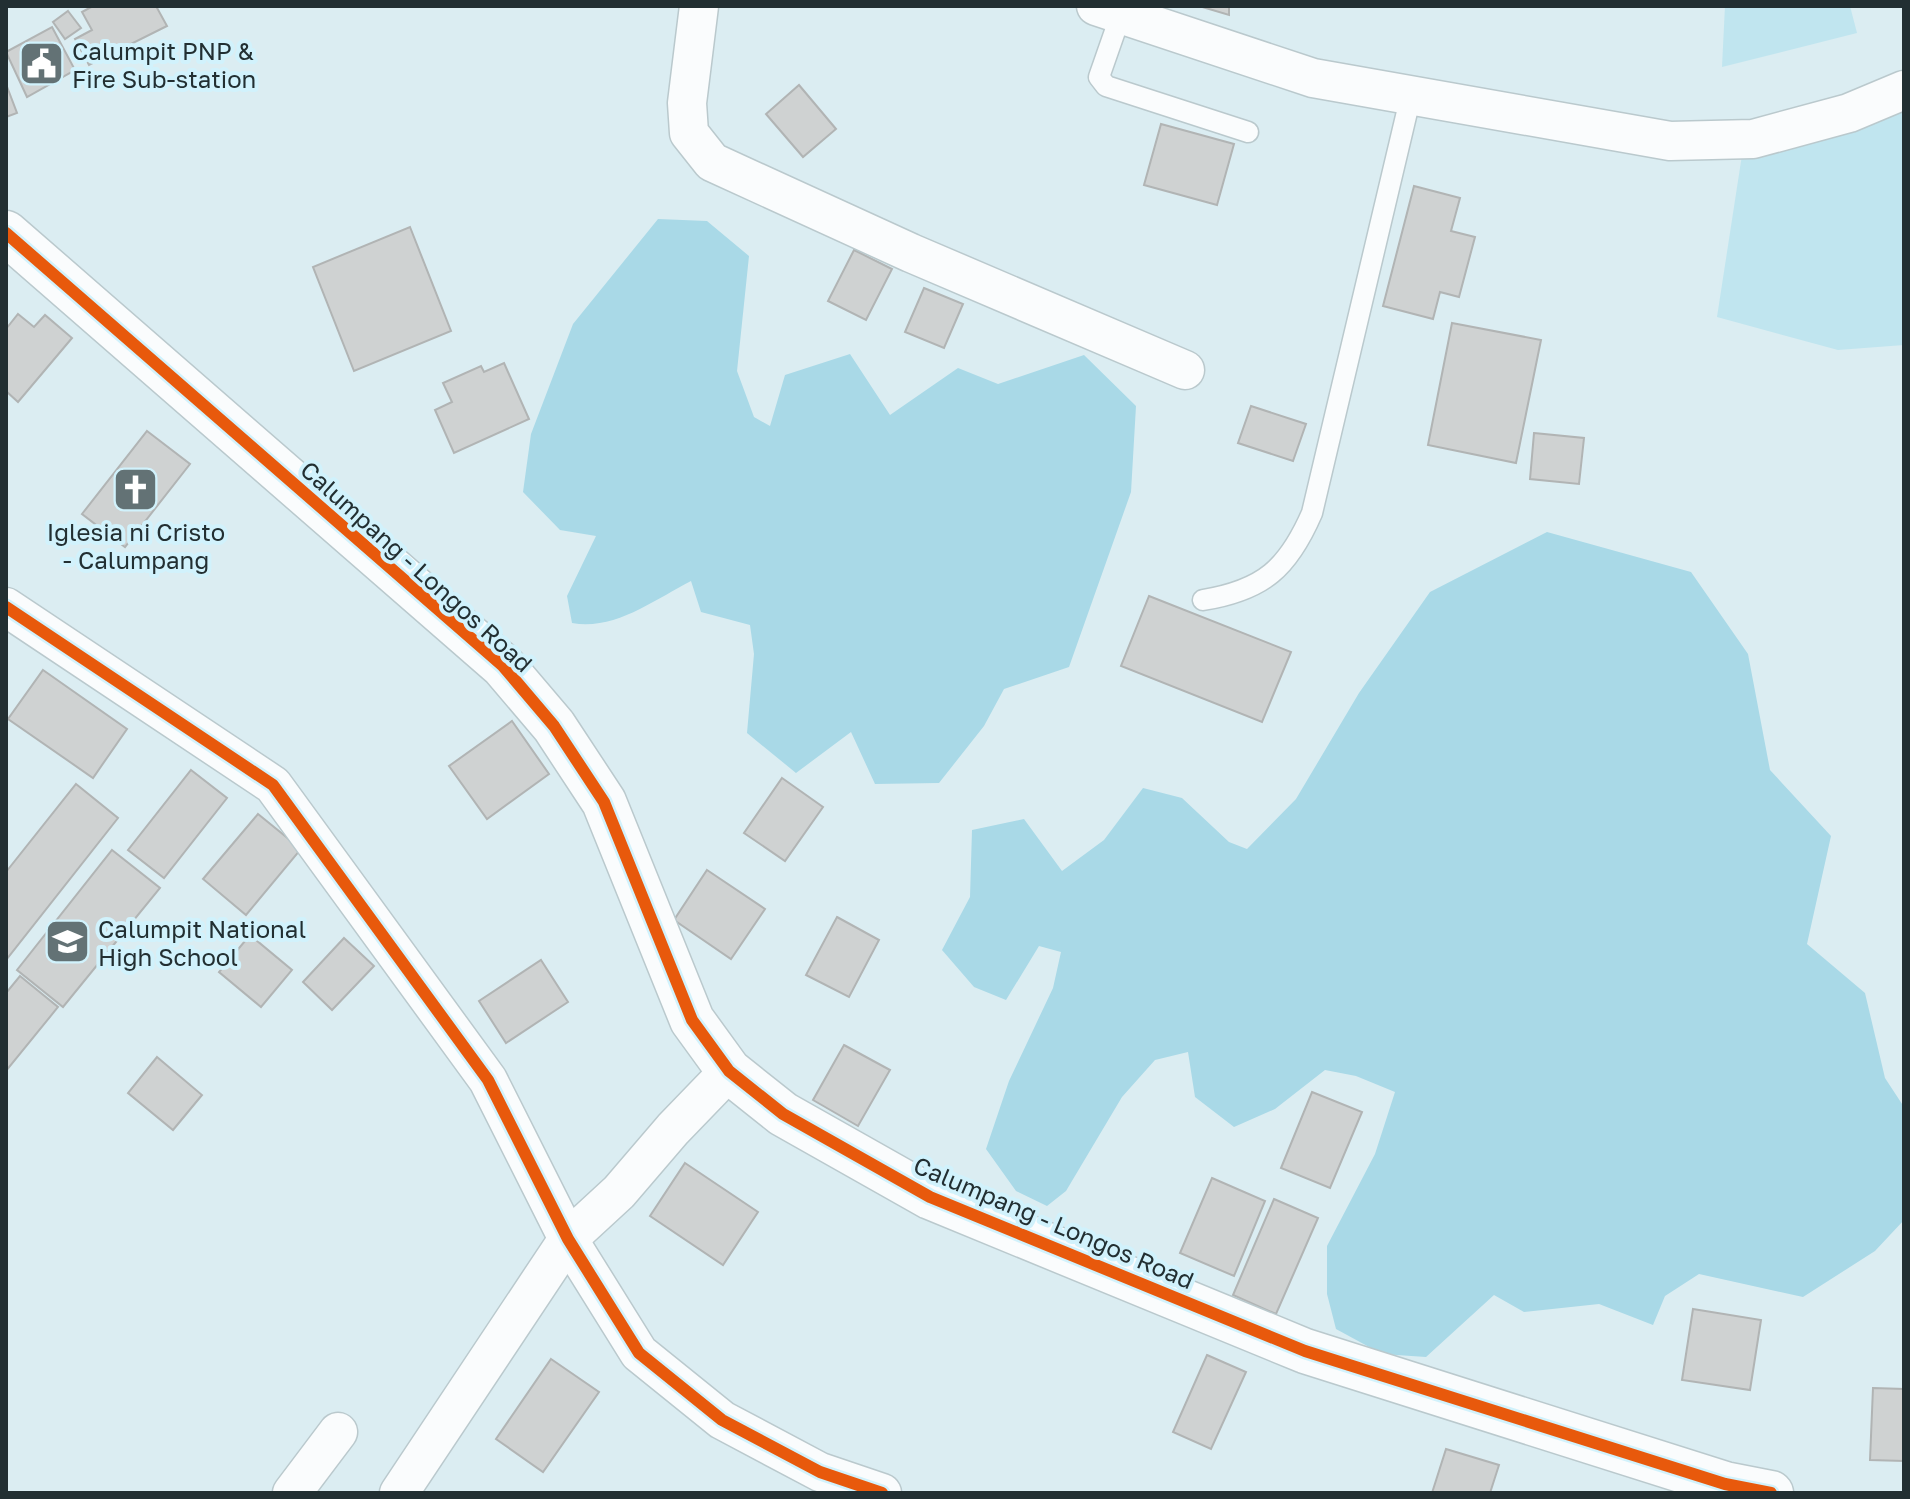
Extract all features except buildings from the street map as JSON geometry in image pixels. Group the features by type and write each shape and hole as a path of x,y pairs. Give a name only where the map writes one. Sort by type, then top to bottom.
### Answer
{"street":[{"path":"699,6 687,103 689,133 712,162 955,273 1185,370"},
{"path":"1108,10 1313,78 1670,141 1753,139 1849,113 1904,90"},
{"name":"Calumpang - Longos Road","path":"6,233 503,666 554,726 604,802 692,1020 729,1071 783,1114 930,1197 1149,1289 1320,1356 1725,1484 1771,1493"},
{"path":"6,607 273,785 488,1080 568,1239 639,1353 710,1411 820,1472 882,1493"},
{"path":"399,1493 568,1239 619,1192 673,1129 729,1071"},
{"path":"292,1493 338,1432"}],"lane":[{"path":"1108,10 1099,77 1106,86 1248,132"},
{"path":"1203,600 1253,587 1296,551 1312,513 1411,95"}],"shaded area":[{"path":"1725,6 1850,6 1857,33 1722,67"},
{"path":"1904,94 1904,345 1838,350 1717,317 1742,155"},
{"path":"658,219 707,221 749,256 737,371 754,417 770,426 785,375 850,354 890,415 958,368 998,384 1084,355 1136,406 1131,492 1069,667 1004,689 984,726 939,783 875,784 851,732 796,773 747,733 754,654 750,625 701,612 691,581 618,618 588,624 572,623 567,596 596,536 560,530 523,492 531,434 573,324"},
{"path":"1547,532 1691,572 1748,654 1770,770 1831,836 1807,944 1865,993 1885,1078 1904,1107 1904,1220 1875,1251 1803,1297 1699,1274 1665,1296 1653,1325 1599,1304 1524,1312 1494,1295 1426,1357 1382,1354 1336,1329 1327,1294 1327,1246 1375,1154 1395,1092 1356,1076 1325,1070 1275,1109 1234,1127 1195,1097 1188,1052 1155,1060 1122,1097 1066,1191 1047,1206 1016,1191 986,1149 1009,1081 1053,988 1061,952 1039,946 1006,1000 974,987 942,950 970,897 972,830 1024,819 1062,871 1104,840 1143,788 1182,798 1229,842 1247,849 1296,799 1359,693 1430,592"}],"cycle path":[{"path":"6,233 503,666 554,726 604,802 692,1020 729,1071 783,1114 930,1197 1305,1351 1725,1484 1771,1493"},
{"path":"6,607 273,785 488,1080 568,1239 639,1353 722,1420 820,1472 882,1493"}],"place":[{"name":"Calumpit PNP & Fire Sub-station","path":"41,64"},
{"name":"Iglesia ni Cristo - Calumpang","path":"136,489"},
{"name":"Calumpit National High School","path":"67,942"}]}
